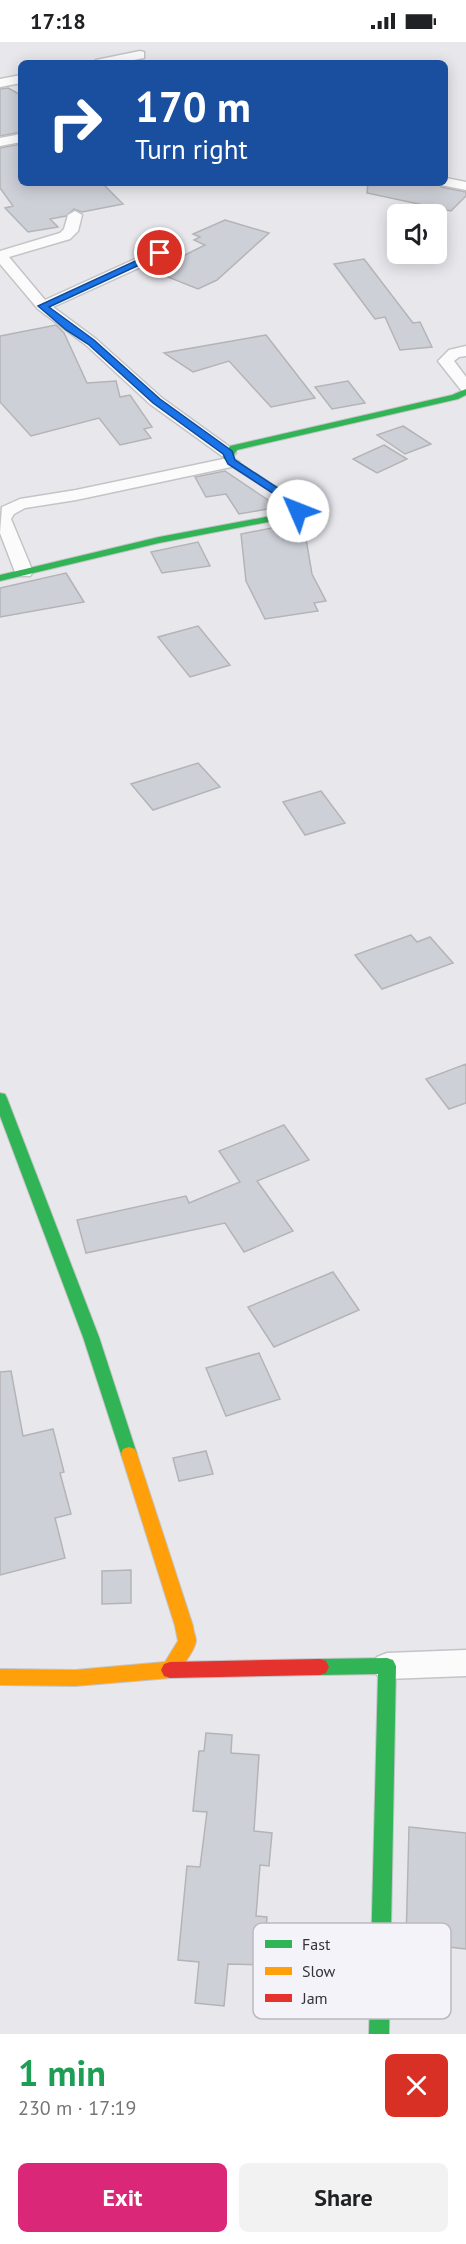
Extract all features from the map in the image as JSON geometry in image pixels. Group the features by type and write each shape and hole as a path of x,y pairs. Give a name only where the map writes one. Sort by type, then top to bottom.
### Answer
{"street":[{"path":"130,42 144,59"},
{"path":"0,83 18,80"},
{"path":"0,142 18,139"},
{"path":"448,182 466,186"},
{"path":"0,578 159,540 290,516 298,511 296,504 230,458 156,401 91,342 43,306 0,255 65,236 71,231 75,215"},
{"path":"43,306 160,253"},
{"path":"24,572 3,519 8,511 20,504 76,495 230,458 240,445 455,397 466,390 446,361 454,353 466,351"},
{"path":"0,1098 92,1337 184,1626 187,1642 170,1670"},
{"path":"0,1677 75,1678 170,1670 466,1663"},
{"path":"381,1923 387,1666"},
{"path":"379,2019 379,2034"}],"building":[{"path":"8,88 18,93 18,133 0,136 0,89"},
{"path":"18,145 18,186 105,186 123,204 82,212 74,209 66,216 50,219 58,227 28,232 5,208 13,206 0,188 0,148"},
{"path":"368,186 440,186 466,192 466,196 451,211 447,210 447,204 418,204 367,193"},
{"path":"225,220 269,233 217,280 198,289 153,271 205,245 194,240 200,237 193,234"},
{"path":"364,259 413,323 420,322 432,347 400,350 385,317 375,319 334,264"},
{"path":"56,325 64,333 87,383 116,381 120,397 130,395 152,427 144,429 151,438 120,445 99,418 31,436 0,402 0,336"},
{"path":"266,335 315,398 271,407 229,361 193,372 164,353"},
{"path":"348,381 365,403 332,409 315,387"},
{"path":"403,426 431,444 405,454 377,435"},
{"path":"384,445 407,459 377,473 353,459"},
{"path":"225,471 279,507 239,514 226,494 206,497 195,477"},
{"path":"292,524 295,528 304,527 312,574 326,601 314,603 318,611 265,619 246,581 241,534"},
{"path":"198,542 210,566 162,573 151,552"},
{"path":"66,573 84,602 0,617 0,588"},
{"path":"198,626 230,665 190,677 158,637"},
{"path":"198,763 220,787 153,810 131,784"},
{"path":"321,791 345,823 305,835 283,802"},
{"path":"411,935 417,942 430,937 453,963 382,989 355,955"},
{"path":"466,1064 466,1103 449,1109 426,1079"},
{"path":"284,1125 309,1160 257,1181 293,1231 244,1252 225,1223 86,1253 77,1220 186,1196 189,1203 240,1182 219,1151"},
{"path":"333,1272 359,1310 274,1347 248,1307"},
{"path":"259,1353 280,1399 226,1416 206,1368"},
{"path":"11,1371 23,1436 53,1429 64,1472 60,1473 71,1514 55,1518 65,1558 0,1575 0,1372"},
{"path":"206,1451 213,1474 179,1481 173,1458"},
{"path":"131,1570 131,1603 102,1604 102,1571"},
{"path":"206,1733 232,1735 231,1753 259,1755 254,1831 272,1833 269,1866 260,1865 256,1916 267,1917 266,1923 253,1923 253,1965 228,1964 224,2006 195,2003 199,1962 178,1960 187,1866 200,1867 207,1812 193,1811 199,1751 204,1751"},
{"path":"409,1827 466,1833 466,1949 451,1947 451,1923 406,1923"}],"traffic: fast":[{"path":"0,578 159,540 295,514 298,511 296,504 231,462 228,457 233,448 455,397 466,392"},
{"path":"0,1098 91,1337 129,1454"},
{"path":"320,1667 387,1666 381,1923"},
{"path":"379,2019 379,2034"}],"traffic: slow":[{"path":"0,1677 75,1678 170,1670 187,1642 184,1626 129,1454"}],"traffic: jam":[{"path":"170,1670 320,1667"}],"route":[{"path":"160,253 43,306 91,342 156,401 228,453 231,462 296,504 298,511"}]}
